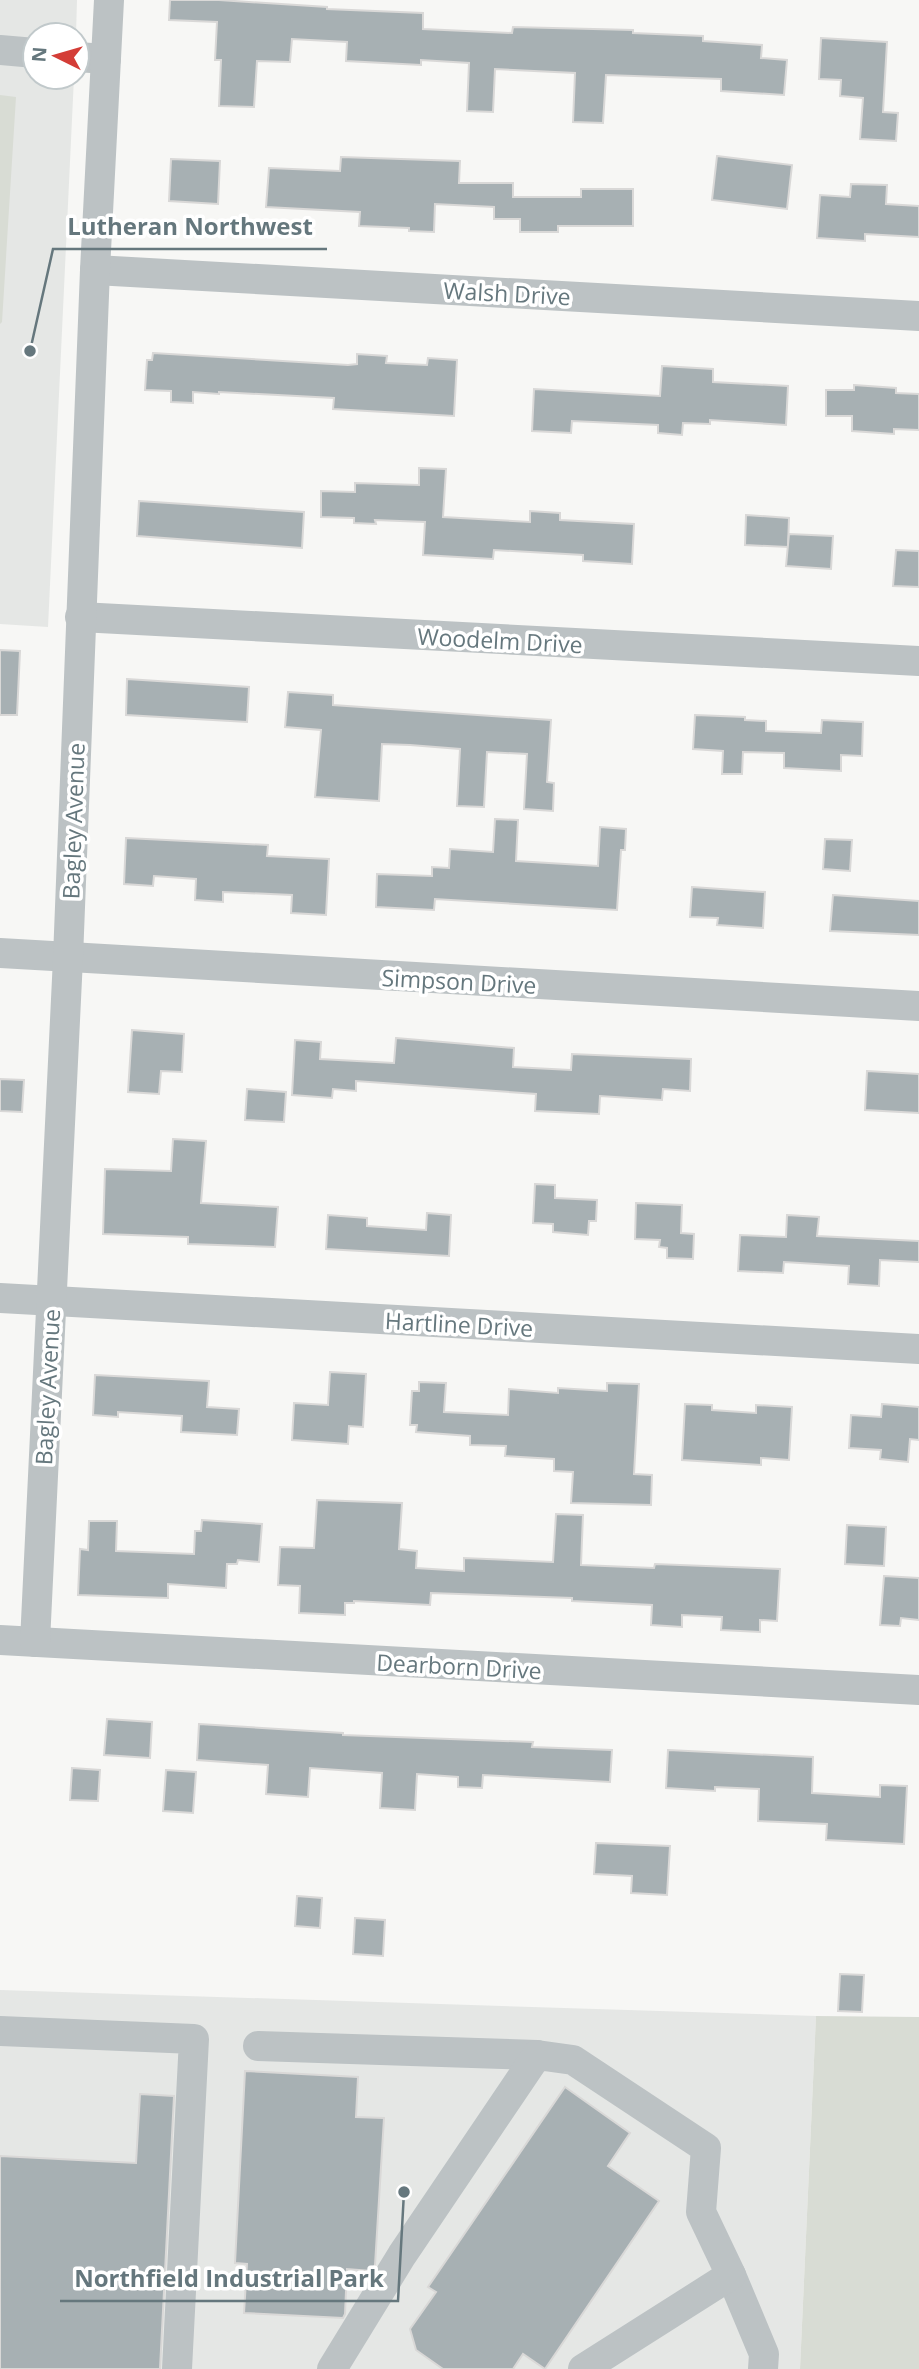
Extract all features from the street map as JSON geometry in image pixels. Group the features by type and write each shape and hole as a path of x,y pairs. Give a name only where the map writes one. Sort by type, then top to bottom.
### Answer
{"street":[{"name":"Bagley Avenue","path":"34,1642 68,958 80,617 109,0"},
{"path":"0,50 21,52"},
{"path":"91,58 106,59"},
{"name":"Walsh Drive","path":"95,270 919,316"},
{"name":"Woodelm Drive","path":"80,617 919,661"},
{"name":"Simpson Drive","path":"0,953 919,1006"},
{"name":"Hartline Drive","path":"0,1298 919,1349"},
{"name":"Dearborn Drive","path":"0,1640 919,1690"},
{"path":"0,2031 194,2039 177,2369"},
{"path":"258,2046 537,2055 573,2060 706,2148 701,2212 764,2354 763,2369"},
{"path":"332,2369 402,2255 537,2055"},
{"path":"583,2369 731,2275"}],"shaded area":[{"path":"0,0 77,0 76,21 21,21 21,91 73,91 48,627 0,624"},
{"path":"0,95 16,97 0,324"},
{"path":"0,1990 816,2016 800,2369 0,2369"},
{"path":"816,2016 919,2017 919,2369 800,2369"}],"building":[{"path":"170,0 219,0 327,9 423,13 423,29 512,33 513,27 633,30 633,33 703,36 703,41 762,45 761,58 787,60 784,95 721,91 721,79 606,75 603,123 573,122 575,73 495,69 493,112 467,111 469,63 421,60 421,65 346,61 347,42 292,39 290,62 257,61 254,107 219,106 221,60 215,60 217,22 169,20"},
{"path":"821,38 887,42 883,112 898,113 896,141 860,139 863,98 840,96 841,80 819,79"},
{"path":"717,156 792,165 787,209 712,200"},
{"path":"341,157 460,161 459,183 513,183 513,197 581,197 581,189 633,189 633,226 558,226 558,232 520,232 520,219 494,219 494,207 435,204 434,232 409,231 409,228 359,226 360,212 266,207 269,168 340,171"},
{"path":"171,159 220,161 218,204 169,201"},
{"path":"851,184 887,185 886,204 919,206 919,237 865,234 865,241 817,238 820,195 850,197"},
{"path":"153,353 348,365 357,364 357,354 387,356 386,363 427,365 428,358 457,360 454,416 333,409 334,398 219,392 193,392 193,403 171,402 171,391 145,390 147,360 152,360"},
{"path":"662,366 713,369 713,382 788,386 786,425 710,420 710,424 683,423 682,435 658,433 658,425 572,421 571,433 532,431 534,389 660,396"},
{"path":"854,385 896,388 896,393 919,394 919,430 894,429 894,434 852,431 852,416 826,416 826,390 854,390"},
{"path":"419,468 446,469 443,517 530,522 530,511 560,513 560,520 634,524 632,564 583,561 583,555 494,550 493,559 423,555 425,522 375,520 376,524 354,523 354,518 321,517 321,491 355,492 355,483 419,485"},
{"path":"139,501 304,512 302,548 137,536"},
{"path":"746,515 789,518 788,547 745,545"},
{"path":"789,534 833,536 831,569 786,566"},
{"path":"896,550 919,551 919,587 893,586"},
{"path":"0,650 20,651 17,715 0,715"},
{"path":"127,679 249,687 247,722 126,715"},
{"path":"288,692 333,695 333,705 551,720 547,782 554,783 553,811 524,809 527,754 487,752 484,807 457,806 460,749 410,745 382,744 379,801 315,797 321,730 285,727"},
{"path":"695,715 745,717 745,720 766,721 766,731 821,733 822,720 863,722 862,756 841,755 841,771 784,768 784,753 743,752 742,774 722,774 723,751 693,749"},
{"path":"495,819 518,820 516,861 598,866 600,827 626,829 625,850 621,850 617,910 435,899 434,910 376,907 377,874 432,876 432,867 449,868 450,849 493,852"},
{"path":"126,838 268,845 267,856 329,859 326,915 291,913 292,895 223,892 223,902 195,900 196,879 154,876 153,886 124,884"},
{"path":"825,839 852,840 850,871 823,869"},
{"path":"692,887 765,892 763,928 717,925 718,918 690,917"},
{"path":"833,895 919,901 919,935 830,931"},
{"path":"132,1030 184,1034 182,1072 161,1071 159,1094 128,1092"},
{"path":"396,1038 514,1048 513,1067 571,1070 572,1054 691,1059 690,1091 663,1089 662,1100 600,1096 599,1114 535,1111 536,1094 356,1081 356,1091 333,1089 332,1098 292,1095 295,1040 321,1042 320,1059 394,1063"},
{"path":"867,1071 919,1074 919,1113 865,1110"},
{"path":"0,1079 24,1080 22,1112 0,1111"},
{"path":"247,1089 286,1092 284,1122 245,1120"},
{"path":"173,1139 206,1141 201,1203 278,1207 275,1247 188,1244 188,1237 103,1234 105,1169 171,1171"},
{"path":"535,1184 555,1185 555,1198 597,1200 596,1221 589,1221 588,1235 553,1232 553,1224 533,1223"},
{"path":"636,1203 682,1205 681,1233 694,1234 693,1259 667,1258 667,1248 659,1247 660,1240 635,1239"},
{"path":"427,1213 451,1215 449,1256 326,1249 328,1215 367,1218 367,1226 426,1230"},
{"path":"787,1215 819,1217 817,1236 919,1241 919,1262 880,1260 879,1286 848,1284 849,1266 784,1262 783,1273 738,1271 740,1235 786,1237"},
{"path":"330,1372 366,1374 363,1427 349,1426 348,1444 292,1440 294,1403 328,1405"},
{"path":"95,1375 209,1381 207,1407 239,1409 237,1435 181,1432 182,1416 118,1412 118,1417 93,1415"},
{"path":"419,1382 446,1383 444,1412 508,1415 509,1389 558,1393 558,1388 607,1391 607,1383 639,1384 634,1474 652,1475 651,1505 571,1503 573,1472 554,1471 554,1459 505,1456 506,1446 470,1445 470,1436 416,1432 417,1425 410,1425 412,1391 419,1391"},
{"path":"685,1404 712,1405 712,1410 756,1413 756,1405 792,1407 789,1460 761,1458 761,1465 682,1460"},
{"path":"882,1404 919,1407 919,1440 910,1439 908,1462 880,1459 881,1450 849,1448 851,1415 881,1417"},
{"path":"317,1500 402,1503 399,1549 417,1551 416,1568 464,1571 464,1558 553,1562 556,1514 583,1515 581,1565 654,1568 655,1564 780,1569 777,1621 760,1620 760,1632 721,1630 722,1617 682,1615 682,1627 651,1625 652,1605 572,1601 572,1598 431,1593 430,1605 354,1601 345,1603 345,1615 299,1613 300,1586 278,1585 280,1547 314,1548"},
{"path":"202,1520 262,1524 259,1562 238,1560 237,1564 227,1564 226,1588 168,1584 168,1598 78,1595 80,1549 88,1550 89,1521 117,1521 116,1551 194,1554 195,1531 201,1531"},
{"path":"847,1525 886,1527 884,1566 845,1564"},
{"path":"884,1576 919,1578 919,1620 901,1618 900,1626 880,1625"},
{"path":"107,1719 152,1722 150,1758 104,1755"},
{"path":"199,1724 343,1735 533,1742 532,1747 612,1750 610,1782 483,1775 482,1788 458,1787 458,1777 417,1774 415,1810 380,1808 382,1773 310,1768 308,1797 266,1794 268,1765 197,1760"},
{"path":"668,1750 813,1757 812,1793 880,1797 880,1785 907,1786 904,1844 826,1840 827,1824 758,1821 759,1789 715,1787 715,1791 666,1788"},
{"path":"72,1768 100,1770 98,1801 70,1800"},
{"path":"166,1770 196,1772 193,1813 163,1811"},
{"path":"596,1843 670,1846 667,1895 631,1893 632,1876 594,1874"},
{"path":"297,1896 322,1898 320,1928 295,1926"},
{"path":"355,1918 385,1920 383,1956 353,1954"},
{"path":"840,1974 864,1975 862,2012 838,2011"},
{"path":"245,2071 358,2077 356,2117 384,2118 375,2265 372,2271 347,2269 343,2318 244,2313 247,2264 235,2263"},
{"path":"565,2087 630,2133 608,2166 659,2201 545,2369 523,2354 513,2369 443,2369 416,2350 410,2329 436,2292 428,2287"},
{"path":"140,2094 174,2096 160,2369 0,2369 0,2156 136,2163"}],"place":[{"name":"Lutheran Northwest","path":"30,351"},
{"name":"Northfield Industrial Park","path":"404,2192"}]}
